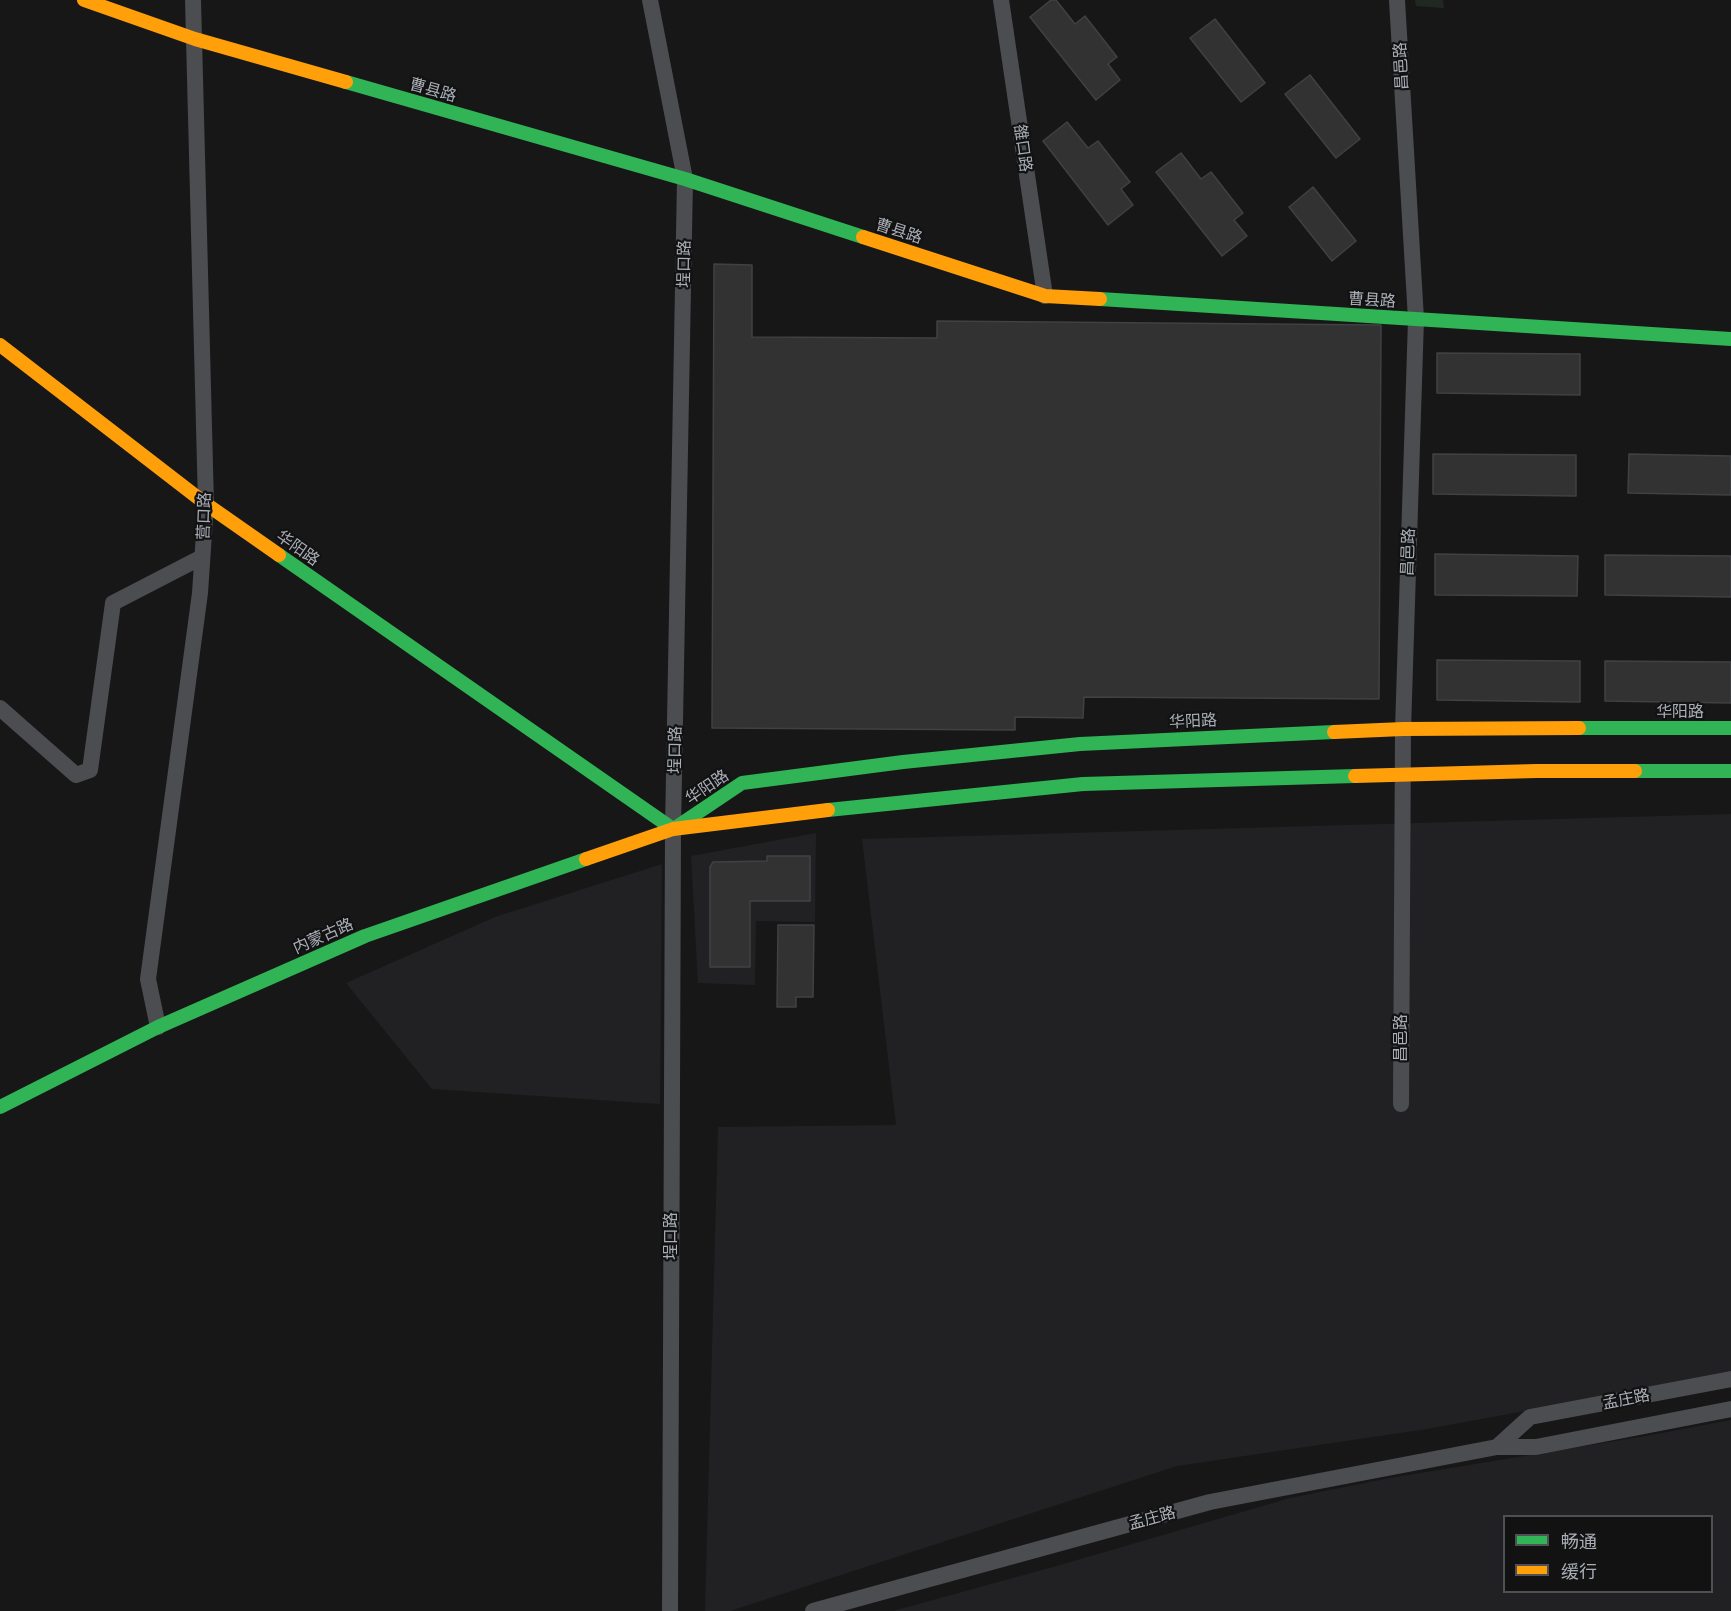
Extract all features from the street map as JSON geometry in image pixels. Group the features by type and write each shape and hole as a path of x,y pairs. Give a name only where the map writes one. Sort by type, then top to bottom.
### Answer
{"main road":[{"name":"曹县路","path":"84,0 195,39 685,179 1045,296 1731,339"},
{"name":"华阳路","path":"0,345 206,504 673,829 914,800 1083,784 1536,771 1731,771"},
{"name":"华阳路","path":"673,829 742,783 903,762 1080,744 1403,729 1731,728"},
{"name":"内蒙古路","path":"0,1107 158,1027 365,936 673,829"}],"street":[{"name":"营口路","path":"158,1027 148,979 200,593 206,504 193,0"},
{"name":"埕口路","path":"650,0 685,179 673,829 670,1611"},
{"name":"雒口路","path":"1001,0 1045,296"},
{"name":"昌邑路","path":"1397,0 1416,319 1403,729 1401,1104"},
{"path":"0,708 76,775 90,770 113,603 202,557"},
{"name":"孟庄路","path":"1497,1447 1530,1417 1731,1379"},
{"name":"孟庄路","path":"813,1611 1210,1502 1497,1447 1536,1447 1731,1409"}],"shaded area":[{"path":"1415,0 1443,0 1444,8 1416,6"},
{"path":"1731,814 1731,1373 1427,1429 1177,1466 730,1611 705,1611 718,1127 896,1125 862,839"},
{"path":"816,833 815,922 756,921 755,985 698,983 691,856"},
{"path":"662,864 660,1104 432,1089 346,983 495,917"},
{"path":"1731,1420 1731,1611 893,1611 1290,1498 1390,1478"}],"building":[{"path":"1051,0 1056,0 1075,24 1085,16 1117,57 1108,64 1120,80 1096,100 1030,17"},
{"path":"1215,19 1265,83 1241,102 1190,38"},
{"path":"1310,75 1360,139 1336,158 1285,94"},
{"path":"1067,122 1088,148 1098,141 1130,182 1121,189 1133,205 1108,225 1043,141"},
{"path":"1181,153 1201,179 1211,172 1243,213 1234,220 1247,236 1222,256 1156,172"},
{"path":"1313,187 1356,241 1332,261 1289,207"},
{"path":"714,264 752,265 752,337 937,338 937,321 1381,325 1379,699 1084,697 1083,718 1015,717 1015,730 712,728"},
{"path":"1437,353 1580,354 1580,395 1437,393"},
{"path":"1433,454 1576,455 1576,496 1433,494"},
{"path":"1629,454 1731,456 1731,495 1628,493"},
{"path":"1435,554 1578,556 1577,596 1435,595"},
{"path":"1605,555 1731,556 1731,597 1605,595"},
{"path":"1437,660 1580,661 1580,702 1437,700"},
{"path":"1605,661 1731,662 1731,703 1605,701"},
{"path":"767,856 810,856 810,901 750,901 750,967 710,967 710,867 713,862 767,861"},
{"path":"778,925 814,925 813,997 796,997 796,1007 777,1007"}],"traffic: fast":[{"path":"346,82 685,179 863,237"},
{"path":"1100,299 1731,339"},
{"path":"279,555 673,829"},
{"path":"1579,728 1731,728"},
{"path":"678,826 742,783 903,762 1080,744 1334,732"},
{"path":"1635,771 1731,771"},
{"path":"828,810 1083,784 1355,776"},
{"path":"0,1107 158,1027 365,936 586,859"}],"traffic: slow":[{"path":"84,0 195,39 346,82"},
{"path":"863,237 1045,296 1100,299"},
{"path":"0,345 206,504 279,555"},
{"path":"1334,732 1403,729 1579,728"},
{"path":"1355,776 1635,771"},
{"path":"586,859 673,829 828,810"}]}
